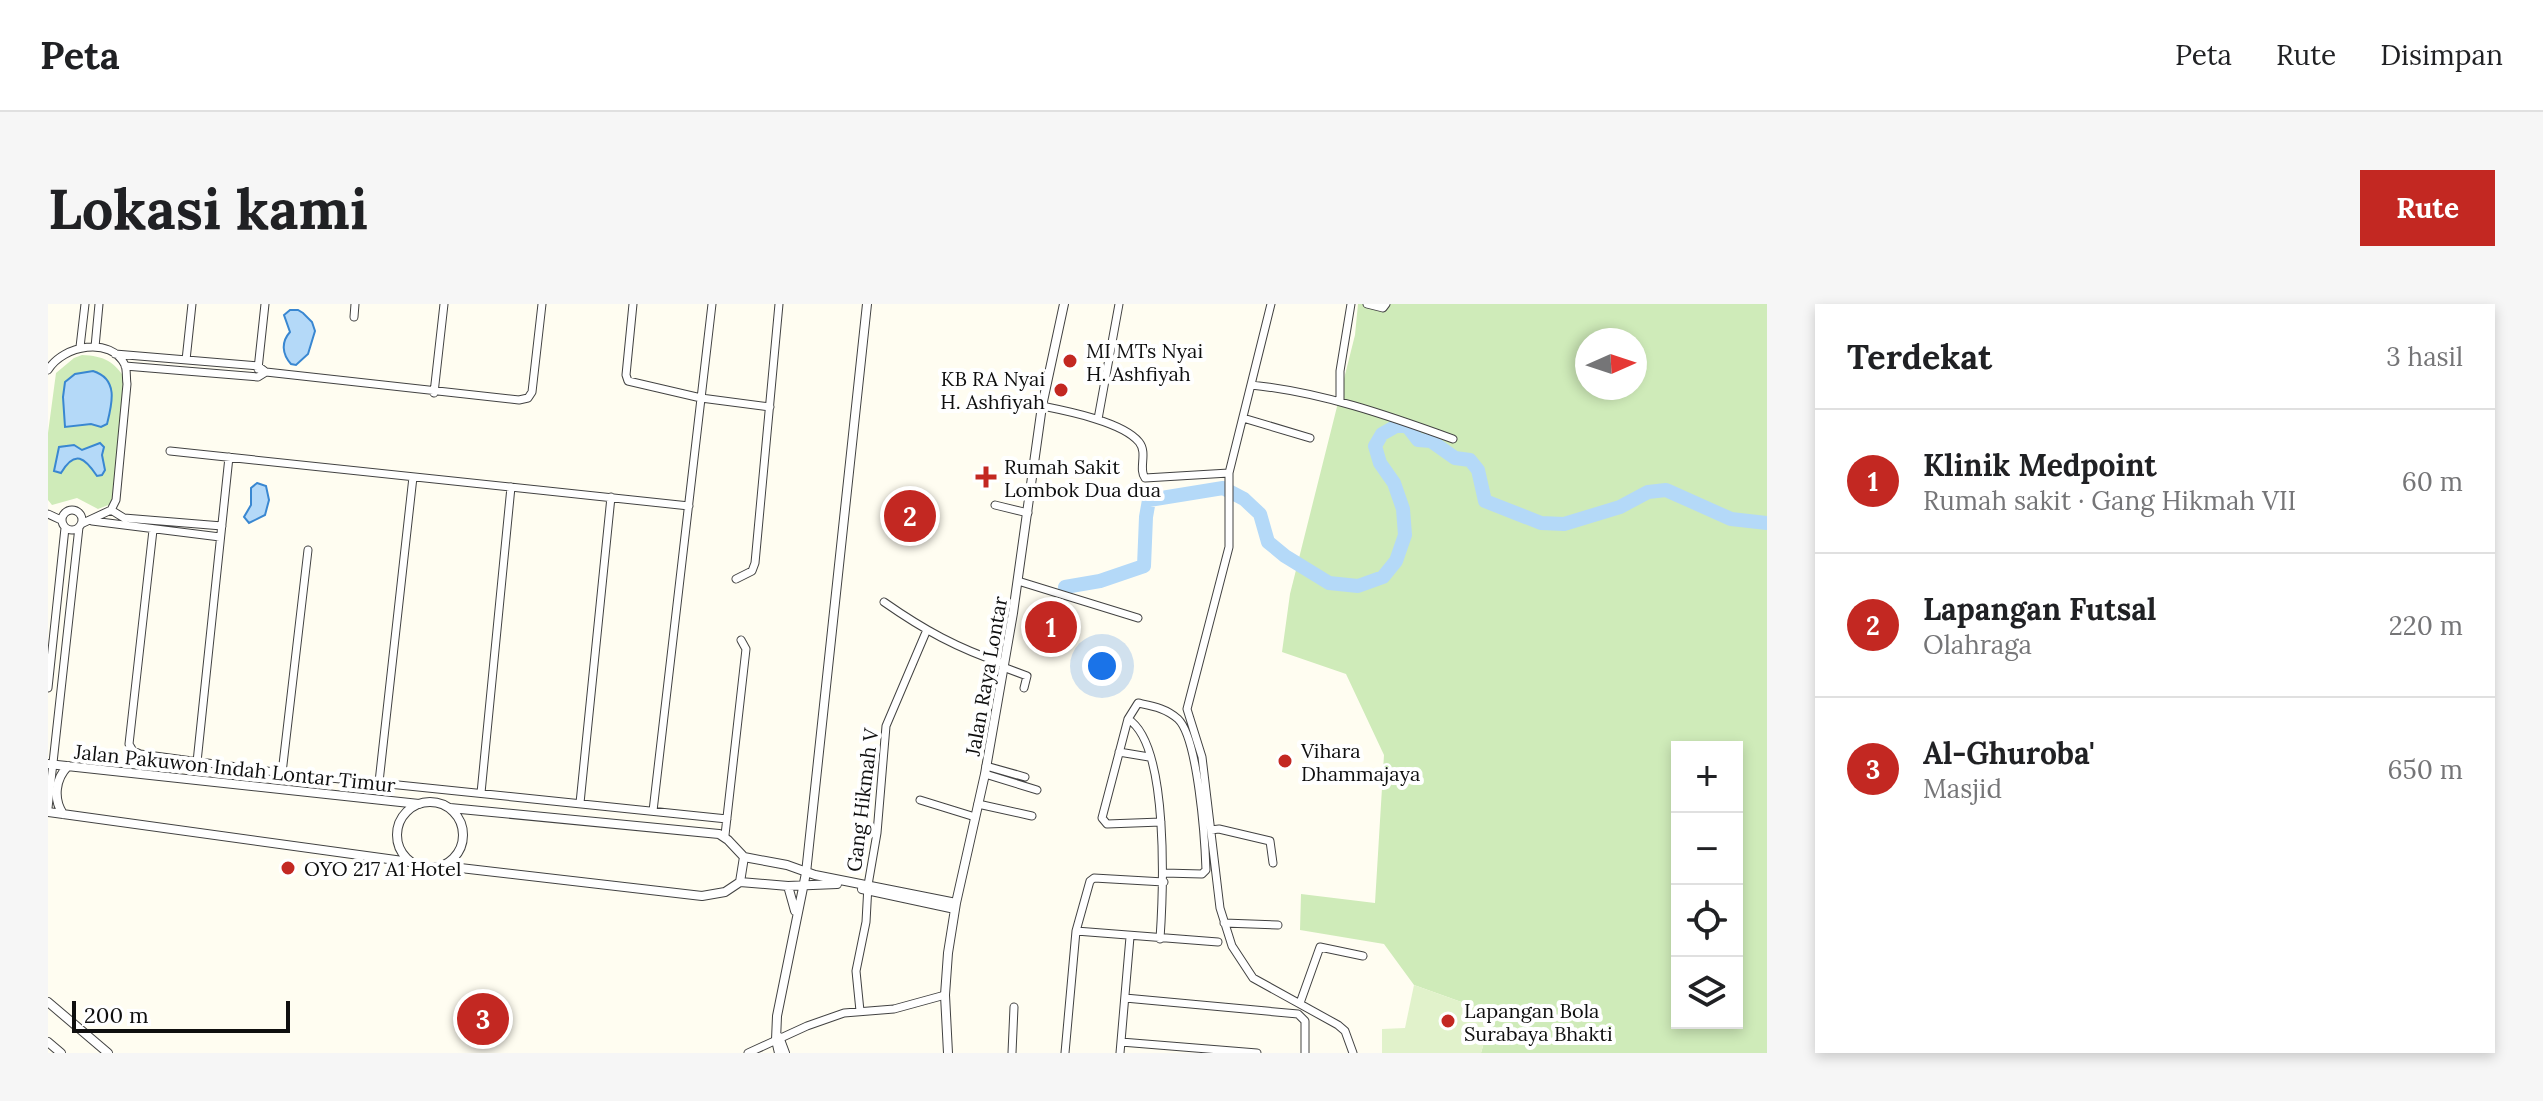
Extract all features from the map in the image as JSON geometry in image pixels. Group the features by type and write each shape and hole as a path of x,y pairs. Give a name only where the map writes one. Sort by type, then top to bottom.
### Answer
{"street":[{"path":"80,347 85,304"},
{"path":"95,347 99,304"},
{"path":"186,360 192,304"},
{"path":"258,377 265,304"},
{"path":"354,317 355,304"},
{"path":"434,393 444,304"},
{"path":"49,367 61,355 80,347 95,347 115,354 258,366 266,372 519,400 528,398 532,392 542,304"},
{"path":"633,304 628,381 701,398 770,407"},
{"path":"653,811 712,304"},
{"path":"736,579 752,571 755,563 779,304"},
{"path":"779,1053 777,1037 795,920 806,873 867,304"},
{"name":"Jalan Raya Lontar","path":"948,1053 945,995 955,906 980,805 1018,581 1042,406 1064,304"},
{"path":"1098,419 1118,306 1109,304"},
{"path":"1271,304 1229,473 1229,547 1188,704 1204,770 1224,923 1232,946 1253,978 1345,1031 1353,1053"},
{"path":"1340,401 1340,371 1351,304"},
{"path":"1367,304 1383,308 1386,304"},
{"path":"48,352 61,355"},
{"path":"65,528 72,530 91,521 111,510 116,500 127,384 125,366 115,354"},
{"path":"125,366 258,377 266,372"},
{"path":"1251,385 1284,388 1340,401 1453,439"},
{"path":"1042,406 1098,419 1139,442 1143,453 1143,478 1229,473"},
{"path":"1243,418 1310,438"},
{"path":"170,451 689,506"},
{"path":"197,762 229,457"},
{"path":"379,782 413,477"},
{"path":"481,793 511,487"},
{"path":"580,803 611,497"},
{"path":"995,505 1028,513"},
{"path":"61,520 66,511 75,510 82,517 50,764 48,810 410,862 426,869 443,866 702,896 725,892 740,882 788,886 826,883 867,888"},
{"path":"111,510 124,518 222,526"},
{"path":"48,514 61,520 65,528 48,688"},
{"path":"91,521 220,537"},
{"path":"153,530 129,744 133,751 282,773 727,819"},
{"path":"282,773 308,550"},
{"path":"1018,581 1138,618"},
{"path":"884,602 926,632 1027,676 1024,688"},
{"name":"Gang Hikmah V","path":"860,1011 856,971 866,922 867,888 877,833 886,726 926,632"},
{"path":"410,862 398,845 397,835 404,815 419,804 435,802 450,808 725,835 746,649 741,640"},
{"path":"1161,822 1107,824 1103,821 1103,807 1128,719 1138,703 1160,707 1177,718 1187,740 1198,781 1206,870 1202,874 1164,873"},
{"path":"1128,719 1138,728 1149,757 1161,822 1164,882 1160,939"},
{"path":"1119,752 1149,757"},
{"name":"Jalan Pakuwon Indah Lontar Timur","path":"50,764 419,804"},
{"path":"63,814 56,802 59,777 68,766"},
{"path":"986,770 1025,777"},
{"path":"986,770 1037,790"},
{"path":"920,800 975,817"},
{"path":"980,805 1032,816"},
{"path":"443,866 452,861 463,845 462,824 450,808"},
{"path":"1211,830 1219,829 1270,841 1273,863"},
{"path":"719,834 744,857 955,906"},
{"path":"740,882 744,857"},
{"path":"1065,1053 1076,931 1092,879 1164,882"},
{"path":"788,886 795,920"},
{"path":"1224,923 1278,925"},
{"path":"1076,931 1218,942"},
{"path":"1120,1053 1130,937"},
{"path":"1300,1003 1320,947 1363,956"},
{"path":"748,1053 777,1037 844,1013 894,1009 945,995"},
{"path":"1125,998 1298,1014 1305,1021 1305,1053"},
{"path":"48,1002 108,1053"},
{"path":"1012,1053 1014,1007"},
{"path":"777,1037 785,1053"},
{"path":"48,1042 58,1052"},
{"path":"1121,1042 1257,1053"}],"green space":[{"path":"1358,304 1767,304 1767,1053 1481,1053 1492,1013 1414,985 1384,944 1300,930 1301,894 1375,903 1384,755 1346,674 1282,652 1290,594 1355,335"},
{"path":"82,355 108,361 126,380 113,497 111,504 98,509 77,498 52,505 48,500 48,433 56,373"},
{"name":"Lapangan Bola Surabaya Bhakti","path":"1414,985 1492,1013 1481,1053 1382,1053 1382,1029 1405,1028"}],"water":[{"path":"290,310 303,313 312,322 315,331 308,354 296,365 291,364 284,352 285,340 290,332 284,315"},
{"path":"93,371 107,380 112,393 107,424 101,427 91,424 65,427 65,382 75,374"},
{"path":"100,443 104,447 105,470 102,475 97,476 80,459 71,461 61,473 54,471 59,447 74,445 82,450"},
{"path":"257,483 266,486 269,500 265,515 249,523 244,517 251,505 251,488"}],"waterway":[{"path":"1065,587 1100,581 1144,566 1149,500 1223,488 1244,499 1260,514 1268,542 1329,583 1358,586 1383,577 1396,561 1405,535 1403,509 1375,446 1382,434 1398,425 1408,427 1418,440 1431,441 1455,458 1470,460 1478,470 1485,501 1541,523 1564,524 1620,507 1648,492 1666,490 1731,519 1767,523"}],"place":[{"name":"MI MTs Nyai H. Ashfiyah","path":"1070,361"},
{"name":"KB RA Nyai H. Ashfiyah","path":"1061,390"},
{"name":"Rumah Sakit Lombok Dua dua","path":"986,477"},
{"name":"Lapangan Futsal","path":"910,516"},
{"name":"Klinik Medpoint","path":"1051,627"},
{"name":"Vihara Dhammajaya","path":"1285,761"},
{"name":"OYO 217 A1 Hotel","path":"288,868"},
{"name":"Al-Ghuroba'","path":"483,1019"},
{"name":"Lapangan Bola Surabaya Bhakti","path":"1448,1021"}]}
